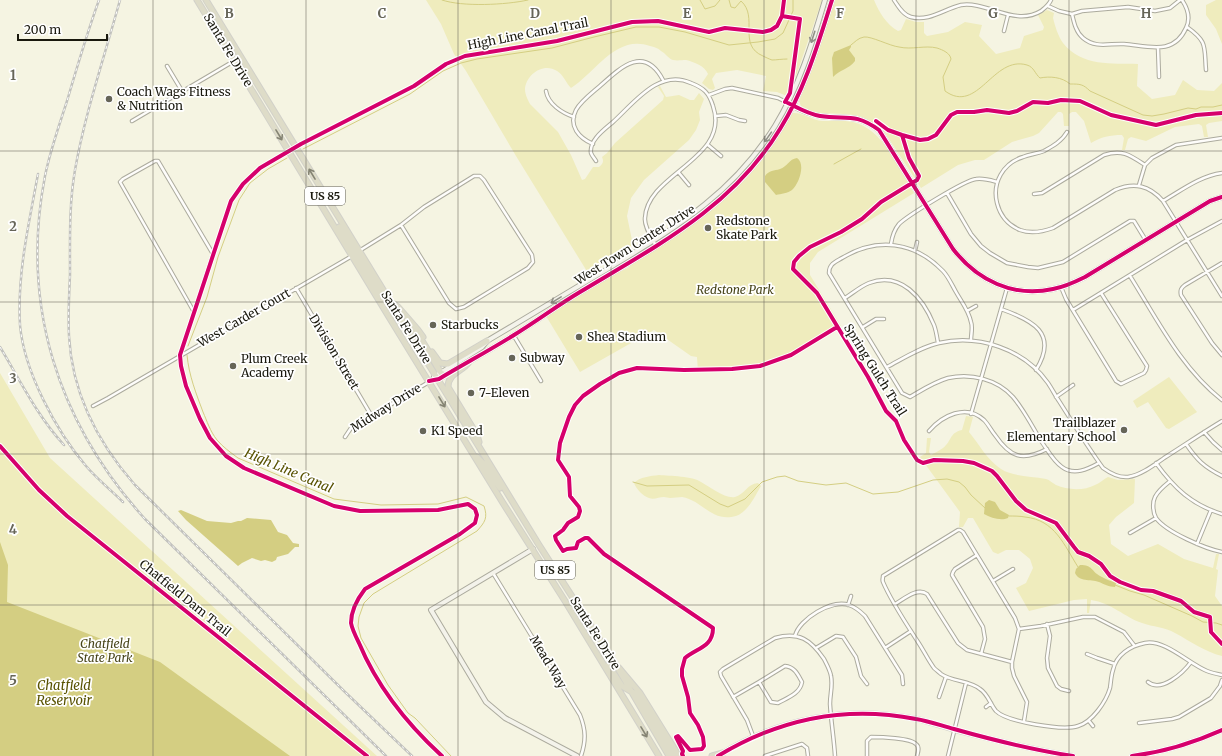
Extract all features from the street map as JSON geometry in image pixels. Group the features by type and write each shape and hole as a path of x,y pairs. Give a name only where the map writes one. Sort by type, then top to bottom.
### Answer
{"highway":[{"name":"Santa Fe Drive","path":"197,0 659,756"},
{"name":"Santa Fe Drive","path":"206,0 391,303 404,323 416,334 481,449 616,665 669,756"},
{"path":"234,61 240,61 248,70"},
{"path":"318,199 339,227 394,315 398,320 404,323"},
{"path":"391,303 398,307 418,330 436,358 443,364 448,364 487,341"},
{"path":"468,362 465,367 452,376 449,380 448,386 477,435 481,449"},
{"path":"472,452 483,463 499,486 544,558 549,560"},
{"path":"560,593 572,606 622,686 637,695 674,756"},
{"path":"616,665 640,693 679,756"},
{"path":"712,756 719,755"}],"main road":[{"path":"719,755 753,736 794,722 831,715 862,713 890,714 917,719 1048,754 1073,756"},
{"path":"1132,756 1185,745 1222,730"}],"street":[{"name":"West Town Center Drive","path":"440,376 482,347 487,341 696,213 727,186 754,156 774,128 788,103 804,65 825,0"},
{"name":"West Town Center Drive","path":"429,381 468,362 514,335 694,222 731,190 765,152 793,106 815,53 832,0"},
{"path":"894,0 899,8 910,17 925,18 960,6 972,5 1008,15 1023,16 1036,14 1048,6 1051,0"},
{"path":"1048,6 1059,11 1072,14 1082,11 1128,6 1155,11 1170,8 1181,0 1187,7 1189,21 1183,34 1173,44 1158,48 1123,44 1104,46 1091,43 1083,38 1076,28 1072,14"},
{"path":"1004,30 1008,15"},
{"path":"1187,27 1198,34 1205,45 1206,70"},
{"path":"1158,48 1158,77"},
{"path":"132,121 234,61"},
{"path":"593,144 584,140 575,130 574,117 576,110 582,102 621,67 628,63 643,62 652,66 663,80"},
{"path":"167,66 182,91"},
{"path":"596,161 591,153 593,144 600,134 651,87 663,80 686,80 696,85 709,95 716,116 714,134 708,145 679,173 654,193 648,204 645,218 646,227 656,246"},
{"path":"709,95 725,88 732,88 778,98 809,113 821,116 853,117 863,120 879,130 962,261 978,274 1007,288 1038,291 1061,287 1085,277 1175,221 1210,201 1222,197"},
{"path":"546,91 550,100 563,113 574,117"},
{"path":"716,116 726,115 746,121"},
{"path":"1067,132 1063,139 1042,152 1022,157 1011,162 1002,172 997,182 996,201 1000,212 1007,222 1013,227 1022,230 1038,232 1053,228 1124,186 1139,186 1149,189 1157,194 1163,201 1222,296"},
{"path":"1139,186 1145,165 1152,158 1176,145 1222,138"},
{"path":"708,145 721,156"},
{"path":"1034,194 1042,193 1104,155 1112,152 1124,153 1145,165"},
{"path":"180,355 213,254 158,161 155,161 120,182 194,312"},
{"path":"679,173 689,185"},
{"path":"1163,201 1196,181 1207,176 1222,173"},
{"path":"360,251 401,225 430,203 474,176 480,176 532,255 533,262 528,268 464,307 456,308 449,303 401,225"},
{"path":"891,244 893,234 900,223 946,193 974,179 986,178 997,182"},
{"path":"946,193 981,246 998,258 1015,265 1038,268 1063,262 1130,221 1134,221 1145,239"},
{"path":"1073,310 1187,240 1222,221"},
{"path":"914,251 917,242"},
{"path":"971,340 972,322 967,311 944,271 928,258 907,247 891,244 862,248 846,255 831,265 829,269 830,273 902,393 910,397 934,383 948,378 966,376 981,378 999,386 1012,396 1047,449 1062,468 1085,471 1100,463"},
{"name":"West Carder Court","path":"93,406 352,255"},
{"path":"1222,263 1185,285 1180,291 1181,295 1212,343 1222,355"},
{"path":"1130,276 1185,363 1207,388 1222,400"},
{"path":"845,298 868,283 889,280 901,283 914,292 923,305 934,325 938,343"},
{"path":"1061,287 1066,299 1116,381 1121,384 1144,373 1147,366 1101,293"},
{"name":"Division Street","path":"296,288 371,416"},
{"path":"971,414 1007,288"},
{"path":"967,311 976,306"},
{"path":"1001,309 1027,320 1036,326 1041,334 1045,350 1042,361 1036,370"},
{"path":"863,327 876,319 884,320"},
{"path":"514,335 541,381"},
{"path":"887,368 918,350 938,343 956,340 971,340 991,343 1015,354 1036,370 1048,382 1056,397 1102,468 1111,474 1127,477 1135,475 1156,463 1222,421"},
{"name":"Midway Drive","path":"345,437 351,428 429,381"},
{"path":"1056,397 1073,385"},
{"path":"929,432 936,424 950,415 962,412 984,420 1002,445 1012,454 1027,456 1036,455 1047,449"},
{"path":"1204,432 1212,442 1222,450"},
{"path":"1186,444 1198,460 1212,471 1222,476"},
{"path":"1156,463 1169,482 1188,498 1222,514"},
{"path":"1169,482 1159,491 1154,499 1153,509 1156,518 1160,523 1180,536 1197,544 1222,552"},
{"path":"1197,544 1211,510"},
{"path":"1130,533 1156,518"},
{"path":"1024,721 1027,702 1014,676 1012,662 1019,629 1015,618 963,532 958,530 883,576 882,581 934,668 946,678 979,688 984,692 997,711 1004,716 1047,727 1077,727 1089,721 1098,711 1109,690 1115,664 1123,653 1134,646 1147,642 1156,643 1170,649 1207,671 1222,675"},
{"path":"533,549 431,610 486,701 505,718 577,756"},
{"path":"977,555 955,569 952,575 983,627 985,639 981,654"},
{"path":"993,581 1013,569"},
{"name":"Mead Way","path":"493,573 580,715 586,734 581,756"},
{"path":"896,604 918,591 923,591 927,594 958,643 966,650 1012,662"},
{"path":"848,605 851,596"},
{"path":"794,636 802,622 823,609 836,605 848,605 858,610 865,616 902,675 903,684"},
{"path":"1019,629 1083,617 1095,617 1124,632 1134,646"},
{"path":"1047,624 1050,636 1047,658 1048,668 1057,686 1061,689 1069,690"},
{"path":"885,648 911,631"},
{"path":"753,736 747,720 720,672 775,638 794,636 806,639 816,648 829,668 832,677 830,701 835,756"},
{"path":"816,648 836,636 843,637 856,657 861,676 866,684"},
{"path":"1087,654 1115,664"},
{"path":"1148,682 1151,685 1157,686 1167,682 1184,672 1191,662"},
{"path":"733,697 786,666 790,666 794,669 802,682 799,691 778,704 771,702 759,682"},
{"path":"939,697 946,678"},
{"path":"1139,723 1179,717 1211,698 1220,686 1222,680"},
{"path":"948,756 966,683"},
{"path":"986,707 991,703"},
{"path":"1089,721 1093,726"},
{"path":"867,756 867,741 871,737 896,738 914,742 919,748 917,756"},
{"path":"764,756 802,744 807,748 808,756"}],"green space":[{"path":"426,0 822,0 793,85 787,96 777,92 763,91 766,76 737,70 716,73 712,79 715,88 713,90 709,89 702,83 708,74 707,71 696,63 686,60 673,60 657,48 638,44 627,45 607,56 571,88 561,74 552,69 541,69 532,74 526,84 525,89 530,104 558,132 571,155 582,180 585,179 593,167 599,167 601,165 603,161 602,157 615,143 663,100 664,96 658,87 660,86 666,97 679,95 690,100 694,100 699,93 704,99 699,112 700,120 696,130 689,140 644,180 631,198 627,216 633,245 588,273 466,71 454,54 441,24"},
{"path":"835,0 874,0 883,17 898,31 901,30 906,19 916,22 924,22 924,33 927,36 948,32 965,22 982,25 979,36 996,54 1020,48 1024,36 1043,30 1044,27 1038,15 1047,10 1054,13 1053,18 1058,34 1063,43 1079,56 1098,62 1138,64 1137,86 1152,99 1175,95 1183,80 1197,90 1214,91 1222,83 1222,121 1209,123 1206,125 1208,137 1204,137 1202,126 1199,124 1175,127 1146,141 1131,137 1128,139 1125,150 1122,150 1124,138 1122,135 1114,135 1098,139 1091,143 1084,121 1076,112 1069,114 1069,126 1064,126 1063,114 1058,112 1039,133 1012,142 984,160 975,160 958,165 921,188 885,133 873,123 859,116 816,112 801,106 799,101 813,67"},
{"path":"1216,0 1222,0 1222,44 1216,29 1206,15 1206,5"},
{"name":"Redstone Park","path":"793,113 822,121 849,121 864,126 882,141 896,161 914,193 818,252 810,263 810,275 841,326 802,351 770,365 744,370 698,372 697,357 691,356 654,330 580,372 546,316 614,274 628,268 634,262 667,242 713,209 741,183 768,152 787,120"},
{"name":"Chatfield State Park","path":"0,373 50,458 377,756 0,756"},
{"path":"1169,377 1197,412 1169,429 1166,428 1148,402 1137,408 1133,401"},
{"path":"966,416 973,417 969,432 992,461 1006,472 1046,479 1060,487 1070,489 1091,487 1108,477 1118,480 1135,479 1134,503 1116,517 1109,525 1111,544 1128,556 1158,544 1184,559 1213,568 1216,554 1219,554 1216,569 1218,570 1215,596 1222,606 1222,656 1204,649 1171,631 1136,620 1105,604 1091,600 1089,613 1087,613 1087,599 1074,600 1029,611 1016,588 1026,583 1033,568 1030,559 1019,550 1006,550 998,554 993,552 973,518 968,518 963,527 959,527 960,512 920,457 926,453 927,438 931,438 929,452 931,455 943,448 955,433 962,430"},
{"path":"659,475 697,480 722,494 731,497 738,496 751,485 758,483 761,486 751,503 744,511 736,516 728,517 714,514 696,502 682,497 649,498 644,496 636,488 634,483 636,481 649,476"}],"water":[{"path":"851,45 849,50 855,58 855,61 833,77 832,58 834,52"},
{"path":"797,158 800,161 801,169 799,179 795,187 790,191 776,195 765,182 765,176 770,172 782,168"},
{"path":"989,500 995,502 1000,510 1009,515 1008,518 996,519 984,514 985,503"},
{"path":"181,510 207,521 231,523 247,518 271,520 278,532 287,535 293,543 299,544 299,547 295,547 288,554 277,557 276,560 272,562 252,558 238,566 186,520 178,511"},
{"name":"Chatfield Reservoir","path":"0,542 8,565 7,602 160,662 290,756 0,756"},
{"path":"1080,565 1090,567 1100,576 1116,583 1115,587 1096,581 1079,578 1075,573 1076,569"}],"waterway":[{"path":"442,0 461,4 508,3 528,0"},
{"path":"700,0 705,9 715,6 720,0"},
{"path":"729,0 731,7 735,8 741,1 746,8 749,23 749,38 755,51 772,60 787,59"},
{"name":"High Line Canal","path":"303,149 410,94 443,71 461,63 477,59 552,48 636,27 659,27 685,32 729,45 775,39 783,33 793,11 793,0"},
{"path":"851,45 860,38 867,37 899,47 932,47 944,51 948,53 951,59 943,77 945,91 957,96 967,96 976,91 1004,68 1015,64 1029,66 1040,78 1056,78 1070,84 1079,84 1090,91 1143,115 1152,116 1188,108 1196,109 1201,107 1222,105"},
{"path":"834,164 861,149"},
{"name":"High Line Canal","path":"188,346 207,297 218,257 239,200 250,183 268,169 287,158"},
{"name":"High Line Canal","path":"187,355 193,384 211,430 219,443 238,458 334,499 381,505 438,504 466,497 484,506 486,517 477,531 373,594 364,603 359,617 358,626 361,638 388,685 408,713 415,718 451,756"},
{"path":"633,482 647,486 689,485 720,504 728,507 745,499 762,482 777,477 785,476 798,481 826,485 846,483 873,494 898,492 933,480 947,479 959,482 985,508"},
{"path":"1009,516 1021,516 1035,519 1051,528 1063,542 1078,567"},
{"path":"1115,585 1144,595 1203,622 1222,625"}],"railway":[{"path":"99,0 49,157 45,176 39,224 38,271 43,316 53,360 69,402 89,443 115,482 145,519 386,756"},
{"path":"120,0 84,127 75,170 72,196 70,222 69,336 71,357 81,397 89,416 110,452 135,485 412,756"},
{"path":"38,174 24,249 20,287 20,325 23,343 28,362 43,400 64,436 90,471 123,502"},
{"path":"0,347 29,398 45,422 64,445"}],"cycle path":[{"name":"High Line Canal Trail","path":"442,756 405,718 384,689 366,659 355,636 351,618 355,604 365,589 460,534 475,523 477,515 475,509 468,504 438,510 360,511 334,506 244,468 226,456 210,438 186,386 180,355 231,201 243,184 260,168 301,144 414,86 446,64 465,56 557,41 632,22 658,21 709,32 725,28 763,32 771,30 777,26 782,16 784,0"},
{"path":"429,381 439,379 523,330 572,297 664,241 716,203 761,157 789,114 804,82 832,0"},
{"path":"782,16 800,19 790,93 785,102"},
{"path":"876,121 888,130 920,140 928,139 936,135 951,115 957,112 987,110 1009,113 1017,111 1033,102 1048,103 1061,100 1080,101 1111,115 1156,125 1196,115 1222,113"},
{"path":"788,103 803,111 816,115 850,118 863,121 879,130 953,249 973,270 997,284 1010,288 1024,291 1038,291 1065,286 1085,277 1210,201 1222,197"},
{"name":"Spring Gulch Trail","path":"902,135 909,158 919,176 917,180 881,202 862,219 841,232 810,247 794,262 793,269 817,293 868,377 886,411 896,421 904,440 917,460 923,463 934,460 963,461 974,463 992,471 1016,501 1026,510 1056,523 1078,552 1089,556 1101,564 1110,576 1120,582 1141,590 1153,591 1181,601 1194,612 1210,617 1211,632 1222,644"},
{"name":"Spring Gulch Trail","path":"683,756 683,751 676,737 678,736 690,750 702,749 704,746 703,737 698,725 690,713 688,697 682,676 682,669 685,658 707,643 710,639 713,628 604,554 588,538 578,542 576,548 563,551 555,536 563,530 568,523 578,517 580,511 579,507 570,496 569,477 558,460 560,443 569,417 575,405 583,396 619,373 637,368 684,370 732,369 760,366 791,355 837,327"},
{"name":"Chatfield Dam Trail","path":"0,446 39,490 67,516 367,756"},
{"path":"718,756 741,743 789,724 813,718 864,714 890,715 921,720 983,737 1043,751 1073,756"},
{"path":"1132,756 1178,746 1222,730"}],"place":[{"name":"Coach Wags Fitness & Nutrition","path":"109,99"},
{"name":"Redstone Skate Park","path":"708,228"},
{"name":"Starbucks","path":"433,325"},
{"name":"Shea Stadium","path":"579,337"},
{"name":"Subway","path":"512,358"},
{"name":"Plum Creek Academy","path":"233,366"},
{"name":"7-Eleven","path":"471,393"},
{"name":"Trailblazer Elementary School","path":"1124,430"},
{"name":"K1 Speed","path":"423,431"}]}
